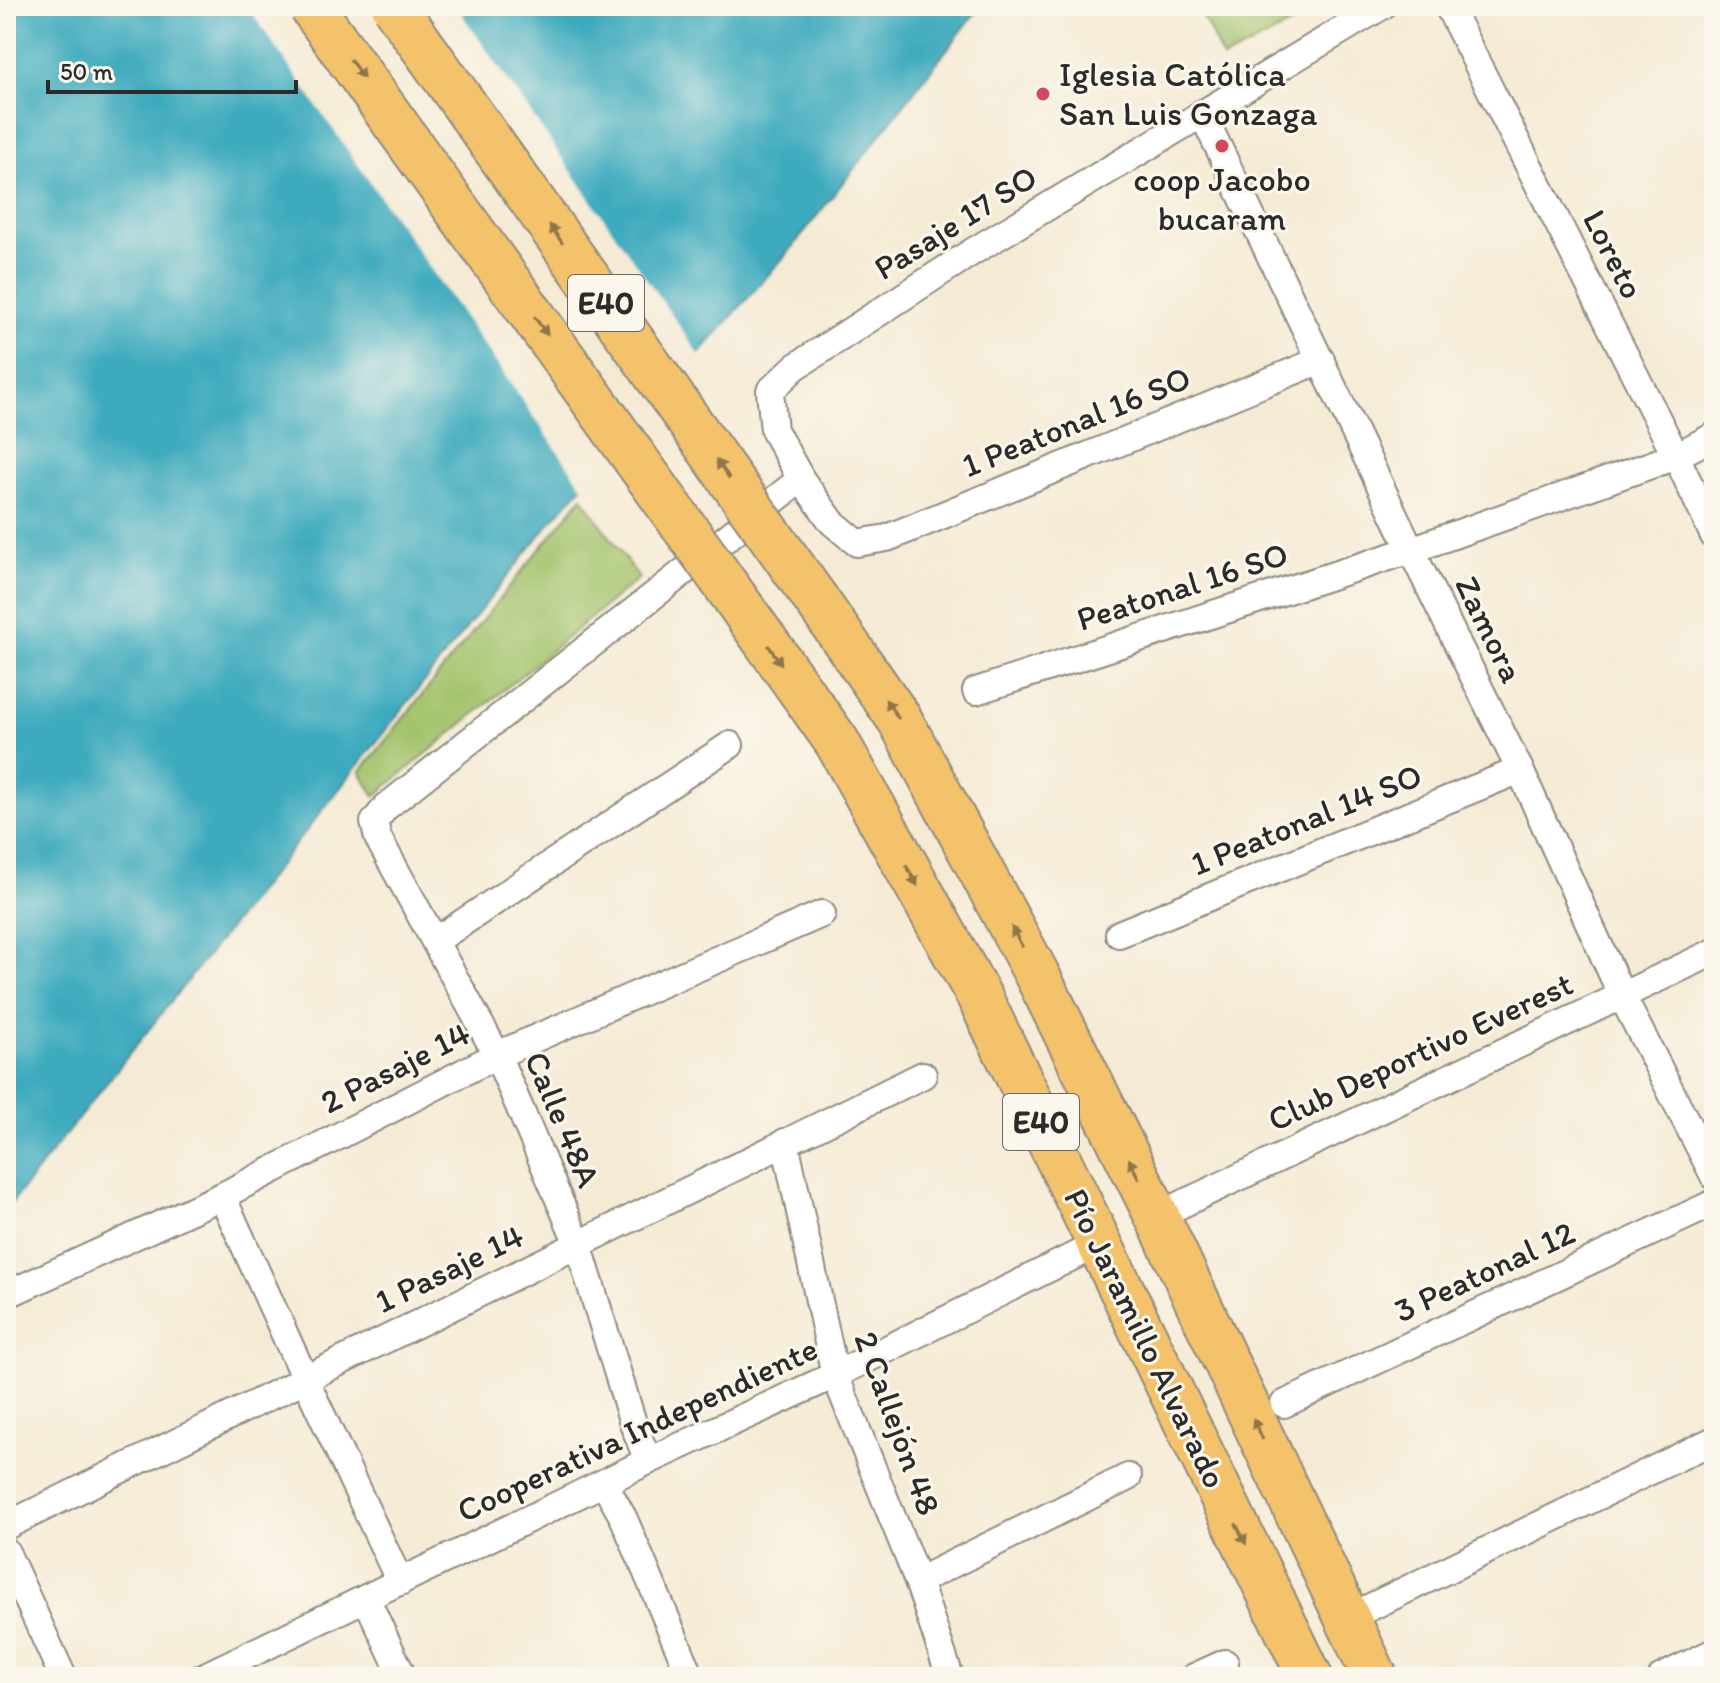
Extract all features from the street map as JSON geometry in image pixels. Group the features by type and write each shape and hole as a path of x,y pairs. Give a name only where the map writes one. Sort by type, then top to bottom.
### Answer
{"highway":[{"name":"Pío Jaramillo Alvarado","path":"311,6 837,742 980,998 1310,1677"},
{"name":"Pío Jaramillo Alvarado","path":"394,6 900,720 1035,971 1157,1216 1375,1677"}],"street":[{"name":"Pasaje 17 SO","path":"857,543 832,522 801,479 774,430 770,391 795,367 972,252 1382,6"},
{"name":"Loreto","path":"1448,6 1714,536"},
{"name":"Zamora","path":"1202,113 1520,770 1622,996 1714,1176"},
{"name":"1 Peatonal 16 SO","path":"857,543 887,538 1321,360"},
{"name":"Peatonal 16 SO","path":"976,691 1411,550 1676,456 1714,436"},
{"name":"Calle 48A","path":"648,1461 633,1423 578,1244 497,1055 378,838 374,822 386,807 801,479"},
{"path":"435,941 730,745"},
{"name":"1 Peatonal 14 SO","path":"1119,934 1520,770"},
{"name":"2 Pasaje 14","path":"6,1295 222,1196 497,1055 822,914"},
{"name":"Club Deportivo Everest","path":"1157,1216 1714,952"},
{"name":"1 Pasaje 14","path":"6,1526 923,1075"},
{"name":"2 Callejón 48","path":"785,1142 835,1375 918,1581 950,1677"},
{"path":"222,1196 400,1582"},
{"name":"3 Peatonal 12","path":"1284,1404 1714,1203"},
{"name":"Cooperativa Independiente","path":"203,1677 648,1461 835,1375 1100,1243"},
{"path":"1348,1618 1714,1440"},
{"path":"918,1581 1128,1477"},
{"path":"604,1483 624,1519 691,1677"},
{"path":"6,1552 63,1677"},
{"path":"366,1598 403,1677"},
{"path":"1662,1677 1714,1652"},
{"path":"1194,1677 1225,1663"}],"green space":[{"path":"1198,6 1322,6 1323,8 1223,59"},
{"path":"582,497 639,578 375,796 360,772"}],"water":[{"path":"6,6 981,6 791,249 549,524 6,1210"}],"pier":[{"path":"247,6 456,6 701,357 585,490"}],"place":[{"name":"Iglesia Católica San Luis Gonzaga","path":"1043,94"},
{"name":"coop Jacobo bucaram","path":"1222,146"}]}
